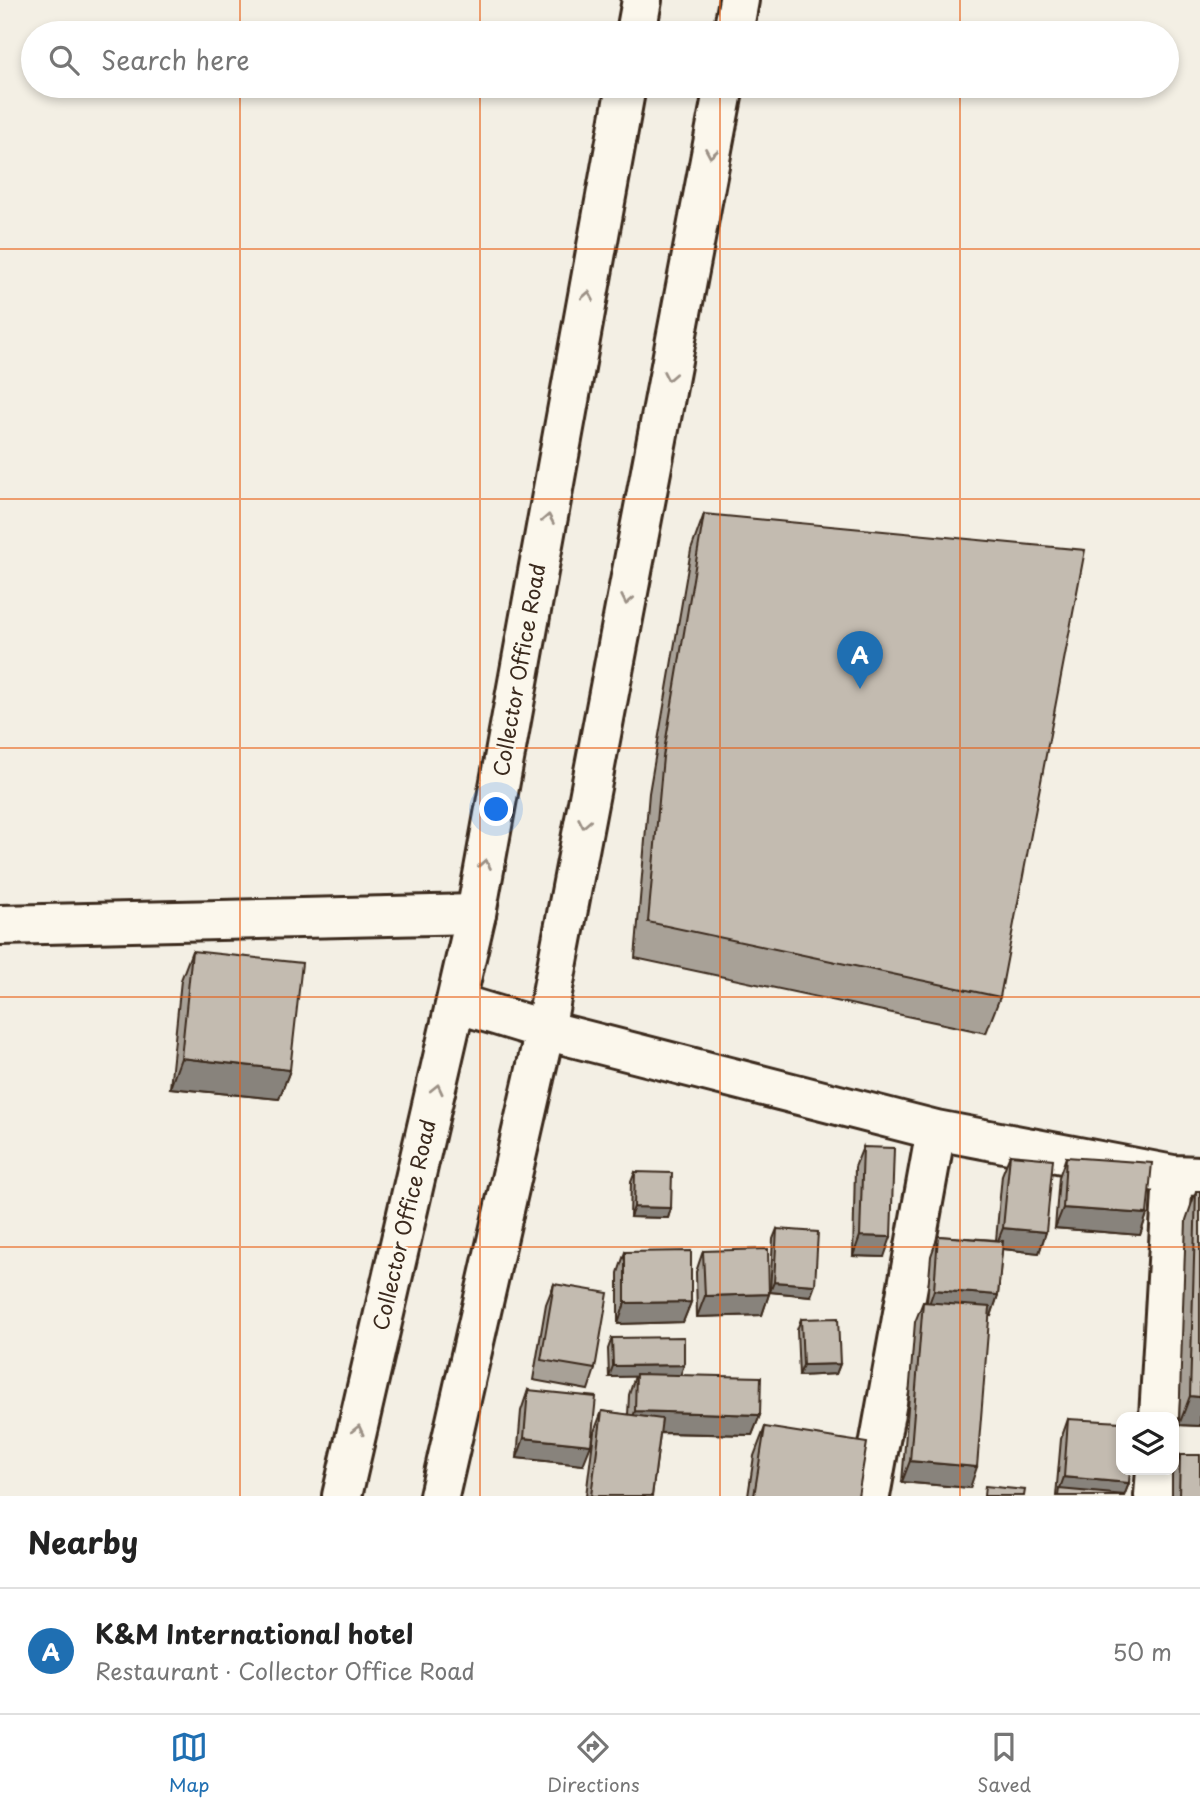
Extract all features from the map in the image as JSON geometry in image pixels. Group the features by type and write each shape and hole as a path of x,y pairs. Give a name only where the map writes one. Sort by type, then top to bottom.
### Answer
{"street":[{"path":"638,21 642,0"},
{"path":"735,21 739,0"},
{"name":"Collector Office Road","path":"342,1496 476,914 624,98"},
{"path":"439,1496 545,1030 722,98"},
{"path":"0,925 476,914"},
{"path":"456,1003 545,1030 936,1130 1187,1175 1160,1412"},
{"path":"870,1496 936,1130"},
{"path":"1154,1496 1156,1475"}],"building":[{"path":"704,514 1085,550 1000,997 648,922 663,757"},
{"path":"192,951 302,963 290,1070 181,1058"},
{"path":"863,1147 894,1148 891,1237 860,1236"},
{"path":"1010,1155 1053,1159 1046,1232 1003,1228"},
{"path":"1066,1157 1152,1163 1147,1214 1063,1208"},
{"path":"635,1172 672,1173 671,1208 634,1207"},
{"path":"1196,1191 1200,1191 1200,1397 1190,1396"},
{"path":"777,1229 818,1232 815,1285 774,1282"},
{"path":"938,1236 1003,1241 998,1295 934,1290"},
{"path":"768,1249 769,1294 705,1296 703,1251"},
{"path":"691,1251 691,1302 625,1303 625,1252"},
{"path":"554,1284 608,1293 595,1369 541,1360"},
{"path":"923,1302 990,1307 977,1467 910,1461"},
{"path":"838,1318 840,1364 803,1365 801,1319"},
{"path":"684,1337 684,1365 613,1366 612,1338"},
{"path":"636,1374 761,1377 760,1415 635,1411"},
{"path":"528,1390 596,1397 591,1445 524,1438"},
{"path":"602,1411 662,1419 652,1496 591,1496"},
{"path":"1068,1419 1116,1422 1116,1475 1130,1475 1129,1483 1064,1477"},
{"path":"765,1427 867,1443 858,1496 754,1496"},
{"path":"1180,1455 1200,1455 1200,1496 1179,1496"},
{"path":"985,1486 1025,1490 1024,1496 984,1496"},
{"path":"1059,1489 1124,1495 1124,1496 1058,1496"}],"place":[{"name":"K&M International hotel","path":"860,689"}]}
